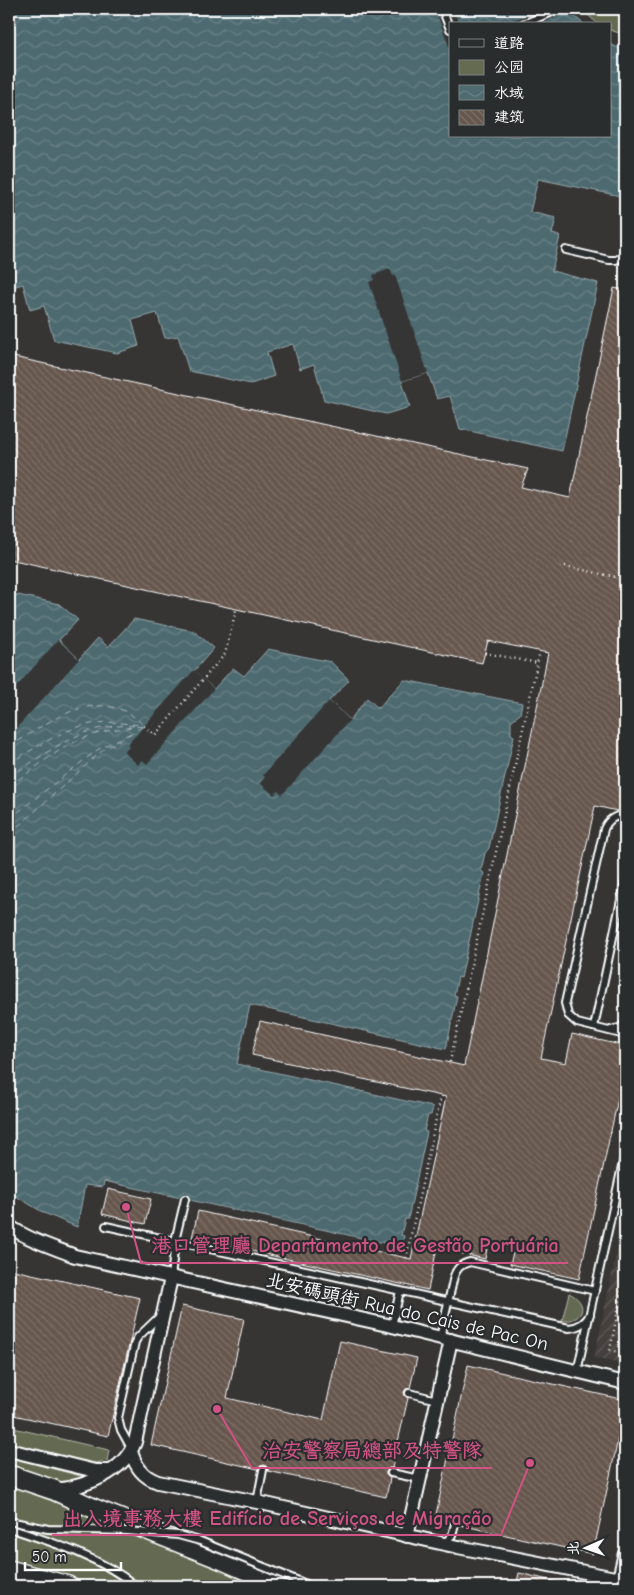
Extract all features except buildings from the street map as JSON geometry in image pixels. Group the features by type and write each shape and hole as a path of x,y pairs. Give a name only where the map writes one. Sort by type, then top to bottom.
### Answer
{"main road":[{"path":"9,1475 54,1490 95,1509 223,1560 278,1585"},
{"path":"9,1570 68,1586"}],"street":[{"name":"北安碼頭街 Rua do Cais de Pac On","path":"9,1226 21,1234 75,1256 392,1326 625,1383"},
{"path":"54,1490 74,1488 87,1483 110,1471 124,1461 131,1452 135,1442 171,1278"},
{"path":"408,1536 437,1400 445,1339"},
{"path":"9,1450 95,1471 110,1471"},
{"path":"131,1452 138,1468 149,1479 158,1482 408,1536 448,1540 458,1547 622,1579 625,1553"}],"lane":[{"path":"442,9 449,26"},
{"path":"528,22 550,13 554,9"},
{"path":"566,250 609,260 616,260 625,256"},
{"path":"625,815 611,818 604,829 565,1003 568,1015 577,1023 625,1035"},
{"path":"594,1027 625,881"},
{"path":"610,1030 620,1028 625,1023"},
{"path":"577,1372 625,1153"},
{"path":"171,1278 175,1242 185,1199"},
{"path":"106,1226 569,1328 580,1326 590,1314"},
{"path":"445,1339 448,1301 456,1270 470,1262 595,1291"},
{"path":"392,1326 400,1291"},
{"path":"131,1452 118,1424 118,1418 135,1342 138,1336 160,1318 164,1309"},
{"path":"409,1393 437,1400"},
{"path":"257,1502 263,1470"},
{"path":"391,1473 420,1479"},
{"path":"9,1521 48,1529 127,1531 178,1535 200,1541 311,1586"},
{"path":"448,1540 455,1524"},
{"path":"9,1528 74,1552 111,1569 136,1586"}],"path":[{"path":"560,565 625,579"},
{"path":"144,726 155,735 225,654 236,610"},
{"path":"450,1062 540,651"},
{"path":"485,653 538,663"},
{"path":"406,1258 441,1096"},
{"path":"625,1276 610,1350 625,1354"}],"shaded area":[{"path":"625,1213 625,1365 594,1358"}],"green space":[{"path":"581,9 625,9 625,35 612,31 612,22 596,22"},
{"path":"569,1293 580,1302 582,1311 576,1318 562,1321"},
{"path":"9,1427 109,1450 107,1461 95,1463 73,1459 72,1461 9,1445"},
{"path":"9,1457 86,1479 62,1482 9,1467"},
{"path":"9,1485 116,1525 245,1581 249,1586 48,1586 9,1570"}],"water":[{"path":"9,9 565,9 581,22 449,22 449,138 612,138 612,45 625,51 625,197 538,179 530,212 556,218 552,234 560,236 552,271 598,283 562,451 460,429 450,396 437,399 428,373 402,381 410,407 386,414 324,400 314,364 300,369 293,344 267,352 274,376 251,384 189,371 178,336 165,338 157,313 132,320 139,346 117,353 54,340 44,306 30,310 23,284 9,288"},
{"path":"9,593 59,604 78,620 59,640 79,659 98,638 108,647 134,619 194,631 214,648 194,671 214,689 233,668 244,676 268,649 331,662 349,680 329,701 350,720 367,698 378,708 404,680 522,703 520,714 511,721 511,734 514,736 489,848 485,853 481,871 484,873 461,978 458,977 454,995 457,996 446,1049 250,1005 237,1064 433,1107 431,1115 428,1115 424,1131 427,1132 408,1219 405,1219 401,1235 404,1236 402,1247 104,1181 103,1187 85,1185 77,1227 44,1213 9,1192"}],"pier":[{"path":"435,9 453,9 458,22 449,22 449,46"},
{"path":"543,9 564,9 554,18 545,22 509,22"},
{"path":"390,269 393,276 395,275 428,373 402,381 369,282 374,280 373,275"},
{"path":"58,640 79,659 11,734 9,732 9,695"},
{"path":"194,670 214,689 147,764 142,760 138,765 124,752 129,747 127,745"},
{"path":"329,701 350,720 282,795 278,791 274,795 260,783 265,777 263,775"}],"ferry route":[{"path":"9,747 64,714 94,706 125,711 144,725"},
{"path":"9,763 52,738 74,728 109,722 141,725"},
{"path":"9,777 71,738 93,730 121,726 139,726"},
{"path":"9,786 76,741 108,731 144,726"},
{"path":"9,833 103,750 144,726"},
{"path":"9,819 97,750 133,732"}],"place":[{"name":"港口管理廳 Departamento de Gestão Portuária","path":"126,1207"},
{"name":"治安警察局總部及特警隊","path":"217,1409"},
{"name":"出入境事務大樓 Edifício de Serviços de Migração","path":"530,1463"}]}
